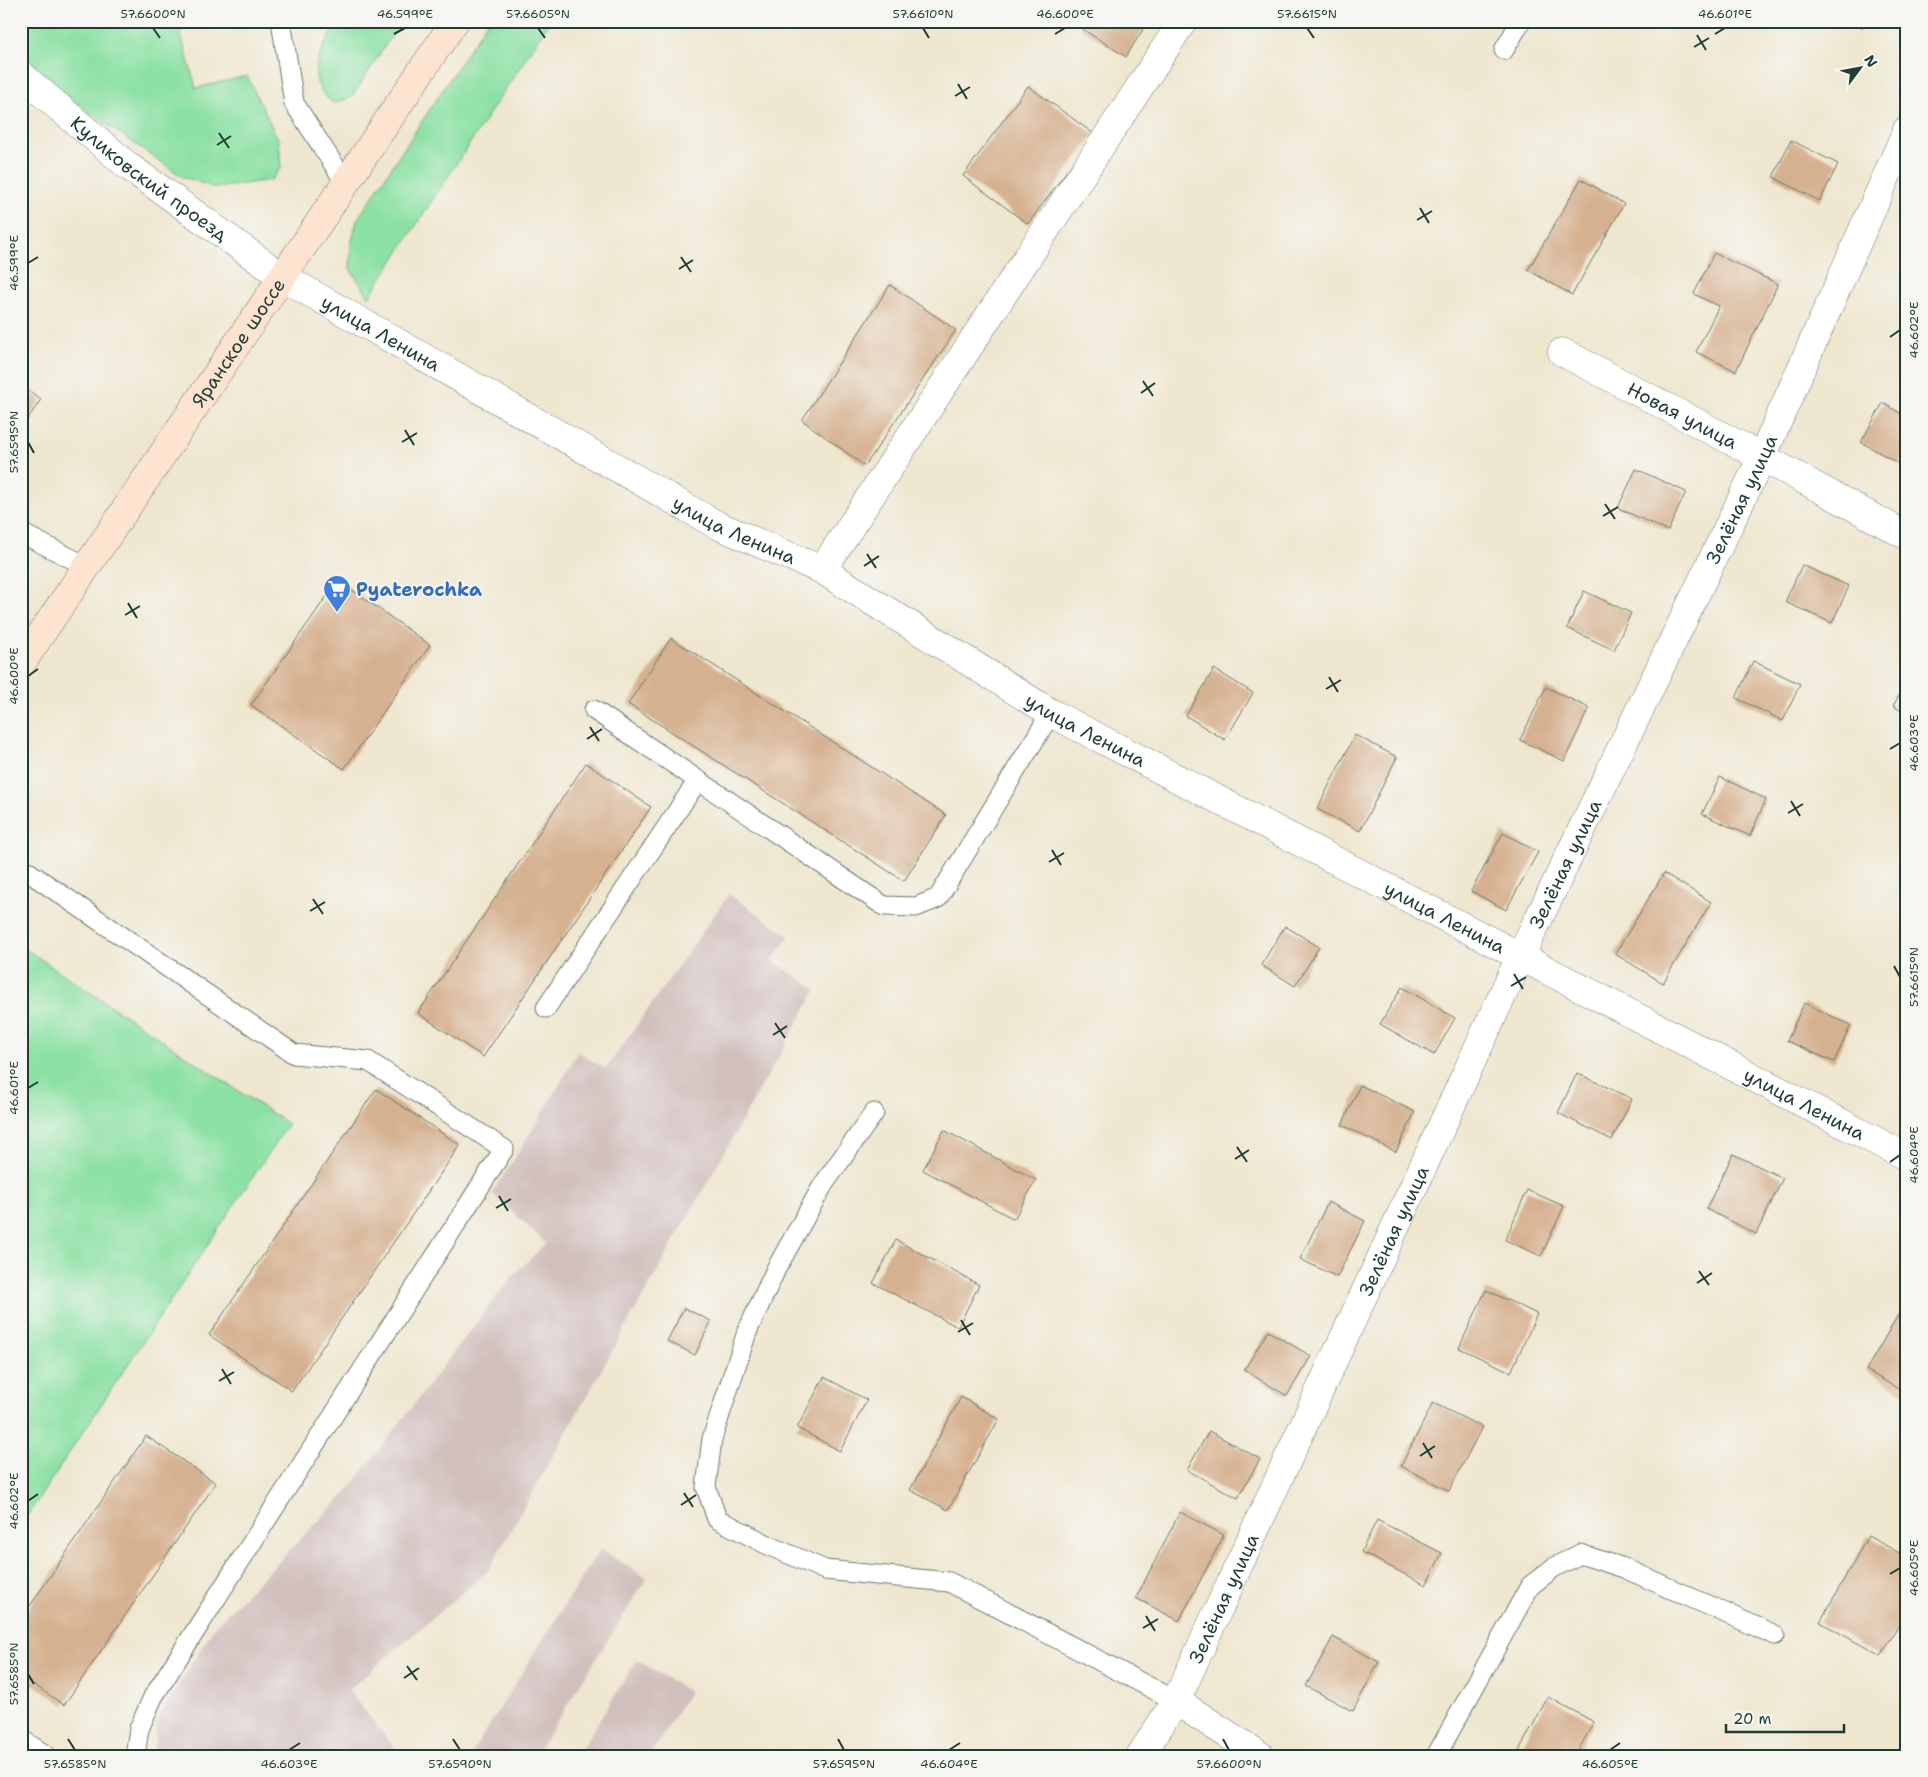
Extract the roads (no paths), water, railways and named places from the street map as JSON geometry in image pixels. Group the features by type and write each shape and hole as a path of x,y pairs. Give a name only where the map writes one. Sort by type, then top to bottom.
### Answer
{"main road":[{"name":"Яранское шоссе","path":"21,664 455,21"}],"street":[{"path":"822,570 1183,21"},
{"name":"Куликовский проезд","path":"21,75 128,166 282,276"},
{"name":"Зелёная улица","path":"1140,1756 1176,1701 1520,957 1762,457 1907,130"},
{"name":"улица Ленина","path":"282,276 717,525 822,570 1051,712 1907,1157"},
{"name":"Новая улица","path":"1562,352 1907,536"},
{"path":"1176,1701 1261,1756"}],"lane":[{"path":"281,21 294,103 345,182"},
{"path":"1504,50 1522,21"},
{"path":"21,532 86,566"},
{"path":"594,710 884,906 916,907 938,898 1051,712"},
{"path":"546,1008 698,780"},
{"path":"21,867 294,1054 368,1061 504,1149 153,1697 139,1729 135,1756"},
{"path":"874,1113 823,1185 776,1269 747,1332 712,1440 706,1486 717,1519 768,1545 826,1570 949,1582 1176,1701"},
{"path":"1436,1756 1530,1586 1553,1568 1580,1554 1624,1568 1775,1635"},
{"path":"21,1739 47,1756"}],"place":[{"name":"Pyaterochka","path":"337,613"}]}
